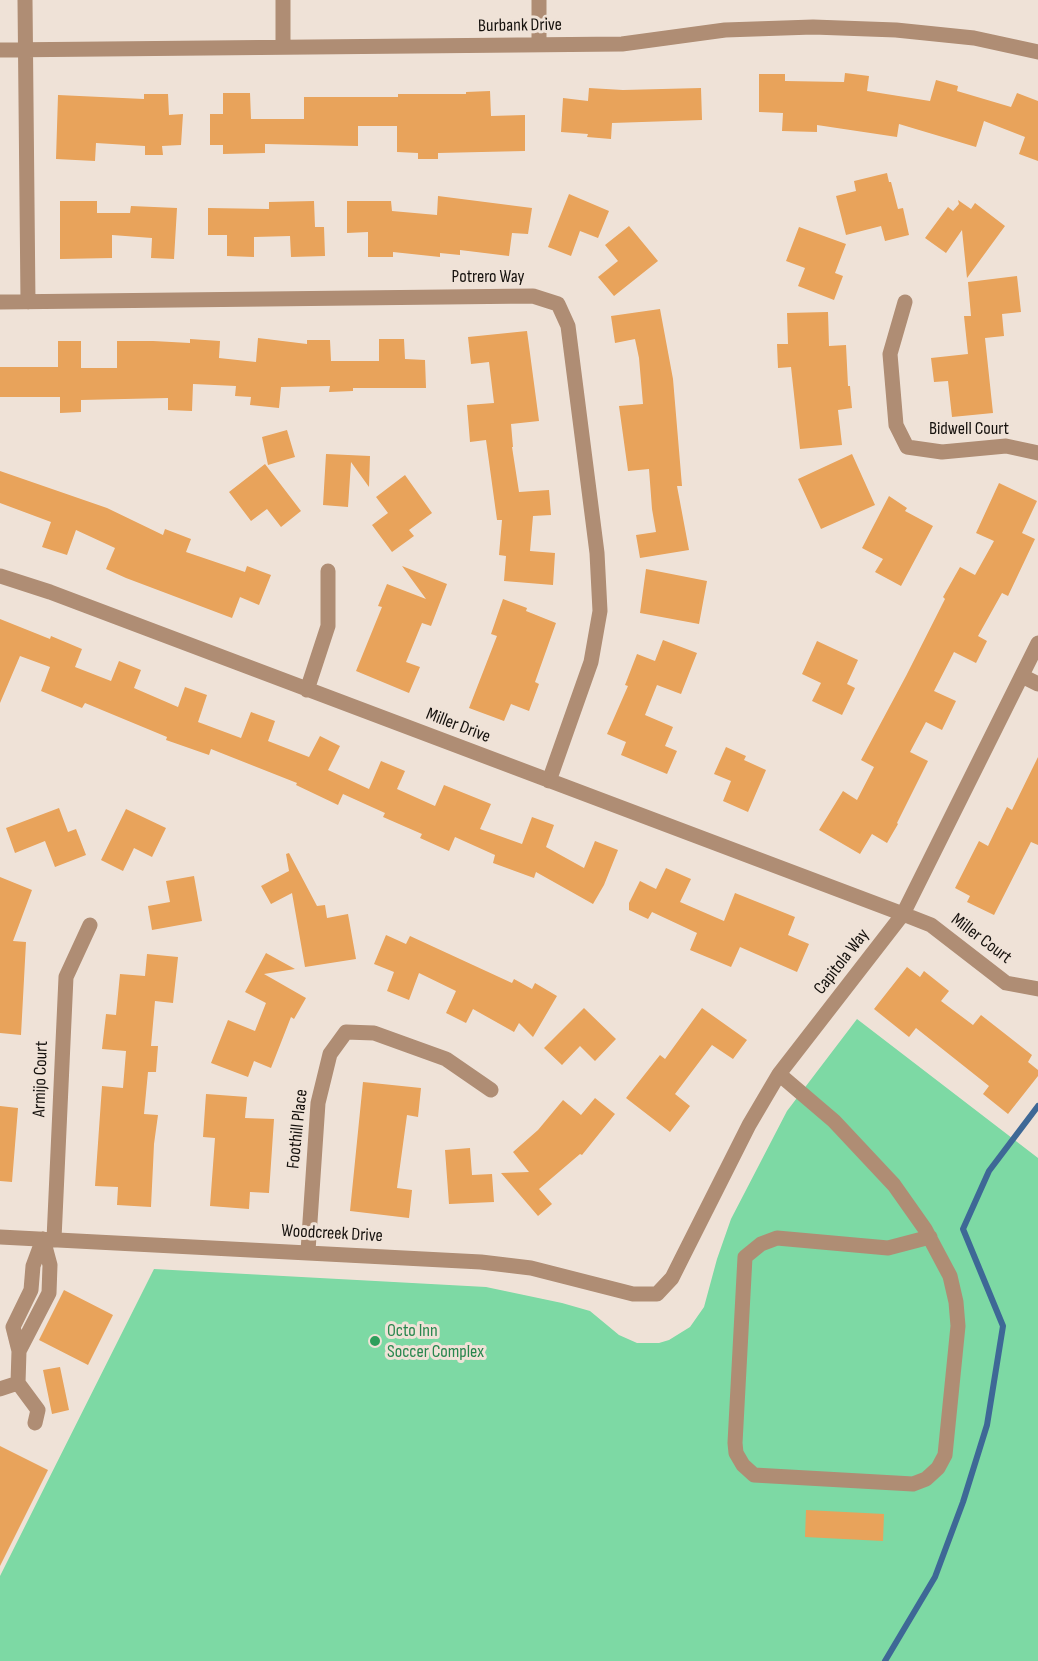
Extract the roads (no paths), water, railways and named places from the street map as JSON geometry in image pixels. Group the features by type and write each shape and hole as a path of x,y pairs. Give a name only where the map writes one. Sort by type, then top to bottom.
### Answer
{"street":[{"path":"25,0 28,302"},
{"path":"283,0 283,47"},
{"path":"538,0 538,45"},
{"name":"Burbank Drive","path":"0,50 622,44 725,30 813,27 896,30 974,38 1038,52"},
{"name":"Potrero Way","path":"0,302 533,296 558,304 568,326 597,553 600,611 591,662 549,781"},
{"name":"Bidwell Court","path":"905,302 890,354 896,425 907,447 942,452 1006,446 1038,453"},
{"path":"307,690 328,626 328,571"},
{"name":"Miller Drive","path":"0,576 50,592 903,914"},
{"name":"Capitola Way","path":"657,1294 672,1278 749,1125 779,1074 903,914 1038,643"},
{"path":"1022,676 1038,684"},
{"name":"Miller Court","path":"903,914 931,925 1006,983 1038,989"},
{"name":"Armijo Court","path":"18,1383 19,1351 49,1293 49,1239 66,977 90,925"},
{"name":"Foothill Place","path":"308,1251 318,1103 330,1054 346,1032 374,1033 446,1059 491,1090"},
{"path":"779,1074 834,1121 894,1185 930,1237 950,1276 956,1302 958,1326 945,1455 938,1468 927,1479 913,1484 754,1475 743,1466 736,1453 735,1443 745,1257 761,1244 777,1238 888,1248 930,1237"},
{"name":"Woodcreek Drive","path":"0,1237 308,1251 481,1262 531,1269 633,1294 657,1294"},
{"path":"0,1389 18,1383 38,1410 35,1423"}],"waterway":[{"path":"885,1661 935,1577 963,1502 987,1425 1003,1326 963,1229 989,1171 1038,1106"}],"place":[{"name":"Octo Inn Soccer Complex","path":"375,1341"}]}
